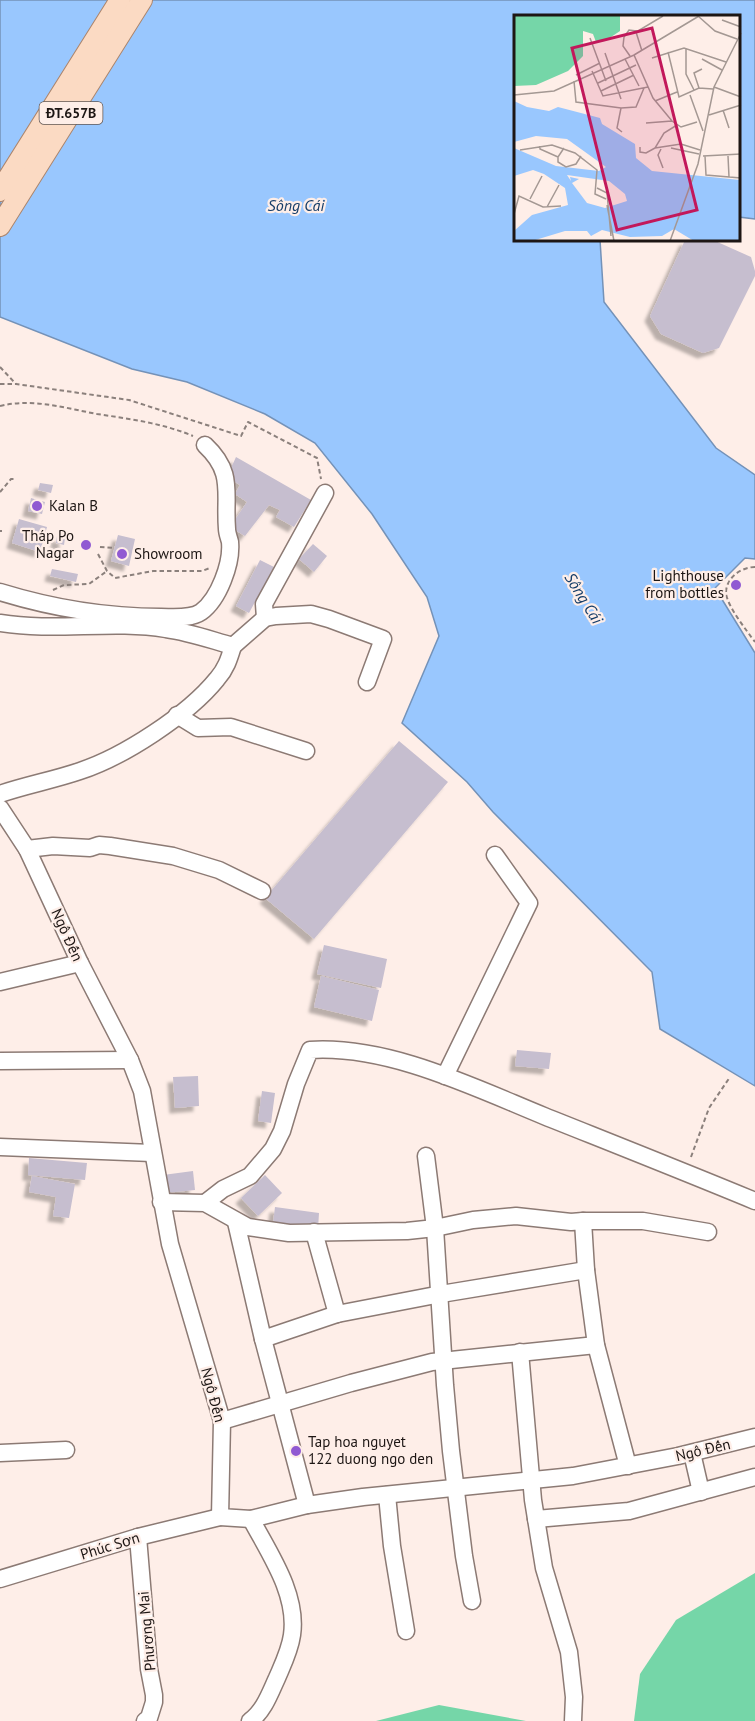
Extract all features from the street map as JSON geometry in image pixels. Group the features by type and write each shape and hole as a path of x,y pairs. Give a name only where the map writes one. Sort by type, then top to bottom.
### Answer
{"main road":[{"name":"ĐT.657B","path":"0,191 120,0"},
{"name":"ĐT.657B","path":"0,226 142,0"}],"street":[{"path":"0,592 28,601 103,615 192,616 209,604 227,572 230,543 226,520 228,498 223,468 216,455 205,445"},
{"path":"265,618 264,604 325,493"},
{"path":"0,795 80,771 122,754 177,716 217,680 227,665 233,646 265,618 311,614 383,639 367,681"},
{"path":"0,623 27,627 165,628 233,646"},
{"path":"177,716 198,728 231,727 306,751"},
{"name":"Ngô Đến","path":"0,808 27,849 80,963 130,1060 142,1091 170,1244 222,1421 219,1478 220,1517 251,1519 307,1505 456,1486 532,1482 628,1466 755,1437"},
{"path":"27,849 53,846 77,848 110,846 173,856 219,870 262,891"},
{"path":"445,1076 529,903 495,855"},
{"path":"0,982 80,963"},
{"path":"205,1203 224,1189 250,1176 273,1149 282,1131 296,1084 310,1050 333,1049 371,1054 445,1076 755,1201"},
{"path":"0,1061 130,1060"},
{"path":"0,1148 152,1153"},
{"path":"426,1156 441,1294 445,1385 464,1556 472,1601"},
{"path":"161,1202 205,1203 248,1227 279,1231 407,1231 516,1216 571,1222 643,1221 708,1232"},
{"path":"583,1221 586,1270 596,1345 628,1466"},
{"path":"236,1222 263,1339 307,1505"},
{"path":"314,1232 337,1314"},
{"path":"263,1339 337,1314 586,1270"},
{"path":"222,1421 410,1367 445,1360 596,1345"},
{"path":"520,1352 536,1518 544,1568 569,1652 574,1697 573,1721"},
{"path":"0,1454 66,1450"},
{"path":"692,1453 701,1491"},
{"path":"536,1518 629,1511 755,1477"},
{"path":"387,1495 392,1546 406,1630"},
{"name":"Phúc Sơn","path":"0,1579 138,1537 220,1517"},
{"path":"250,1721 256,1717 266,1702 285,1661 293,1622 288,1593 251,1519"},
{"name":"Phương Mai","path":"138,1537 149,1669 154,1695 149,1718 145,1721"}],"path":[{"path":"0,367 16,384"},
{"path":"0,384 16,384 129,400 241,436 248,422 317,458 325,493"},
{"path":"0,406 25,403 45,404 156,424 177,429 197,438 205,445"},
{"path":"0,492 11,479 15,479"},
{"path":"100,548 114,548"},
{"path":"98,554 107,571 115,578 153,571 202,571 215,567 227,572"},
{"path":"755,567 745,567 731,577 726,592 733,608 755,642"},
{"path":"28,601 64,585 89,584 107,571"},
{"path":"685,1173 709,1108 730,1077"}],"green space":[{"path":"755,1573 755,1721 634,1721 640,1674 676,1620"},
{"path":"439,1705 526,1721 376,1721"}],"water":[{"name":"Sông Cái","path":"0,0 755,0 755,219 740,217 740,15 514,15 514,242 600,242 604,302 716,448 755,475 755,559 745,558 715,588 755,653 755,1086 660,1029 652,972 493,812 467,782 402,723 439,636 427,597 372,514 315,443 265,414 187,382 132,369 0,317"}],"building":[{"path":"684,242 717,242 751,257 755,276 719,348 703,353 661,334 650,316"},
{"path":"236,457 311,500 294,527 276,517 280,510 269,505 245,536 230,527 247,502 235,494 240,485 227,477"},
{"path":"40,483 53,485 51,493 38,490"},
{"name":"Kalan B","path":"31,498 45,502 42,514 28,511"},
{"path":"19,519 47,527 40,552 12,543"},
{"name":"Showroom","path":"118,535 135,539 129,566 111,561"},
{"path":"57,536 65,538 64,545 56,543"},
{"path":"313,544 327,556 314,572 299,559"},
{"path":"260,560 274,567 249,613 236,606"},
{"path":"52,569 78,574 76,582 50,576"},
{"path":"399,741 448,782 314,939 265,898"},
{"path":"324,945 387,959 381,988 317,974"},
{"path":"321,976 379,990 372,1021 314,1007"},
{"path":"517,1050 551,1053 549,1069 515,1066"},
{"path":"198,1076 199,1106 175,1108 173,1077"},
{"path":"262,1091 275,1093 271,1123 258,1121"},
{"path":"29,1158 87,1163 85,1180 28,1175"},
{"path":"193,1171 195,1190 165,1193 163,1175"},
{"path":"265,1175 282,1193 258,1216 241,1198"},
{"path":"32,1176 75,1184 69,1218 53,1216 56,1197 29,1192"},
{"path":"275,1207 319,1213 318,1229 273,1223"}],"place":[{"name":"Kalan B","path":"37,506"},
{"name":"Tháp Po Nagar","path":"86,545"},
{"name":"Showroom","path":"122,554"},
{"name":"Lighthouse from bottles","path":"736,585"},
{"name":"Tap hoa nguyet 122 duong ngo den","path":"296,1451"}]}
